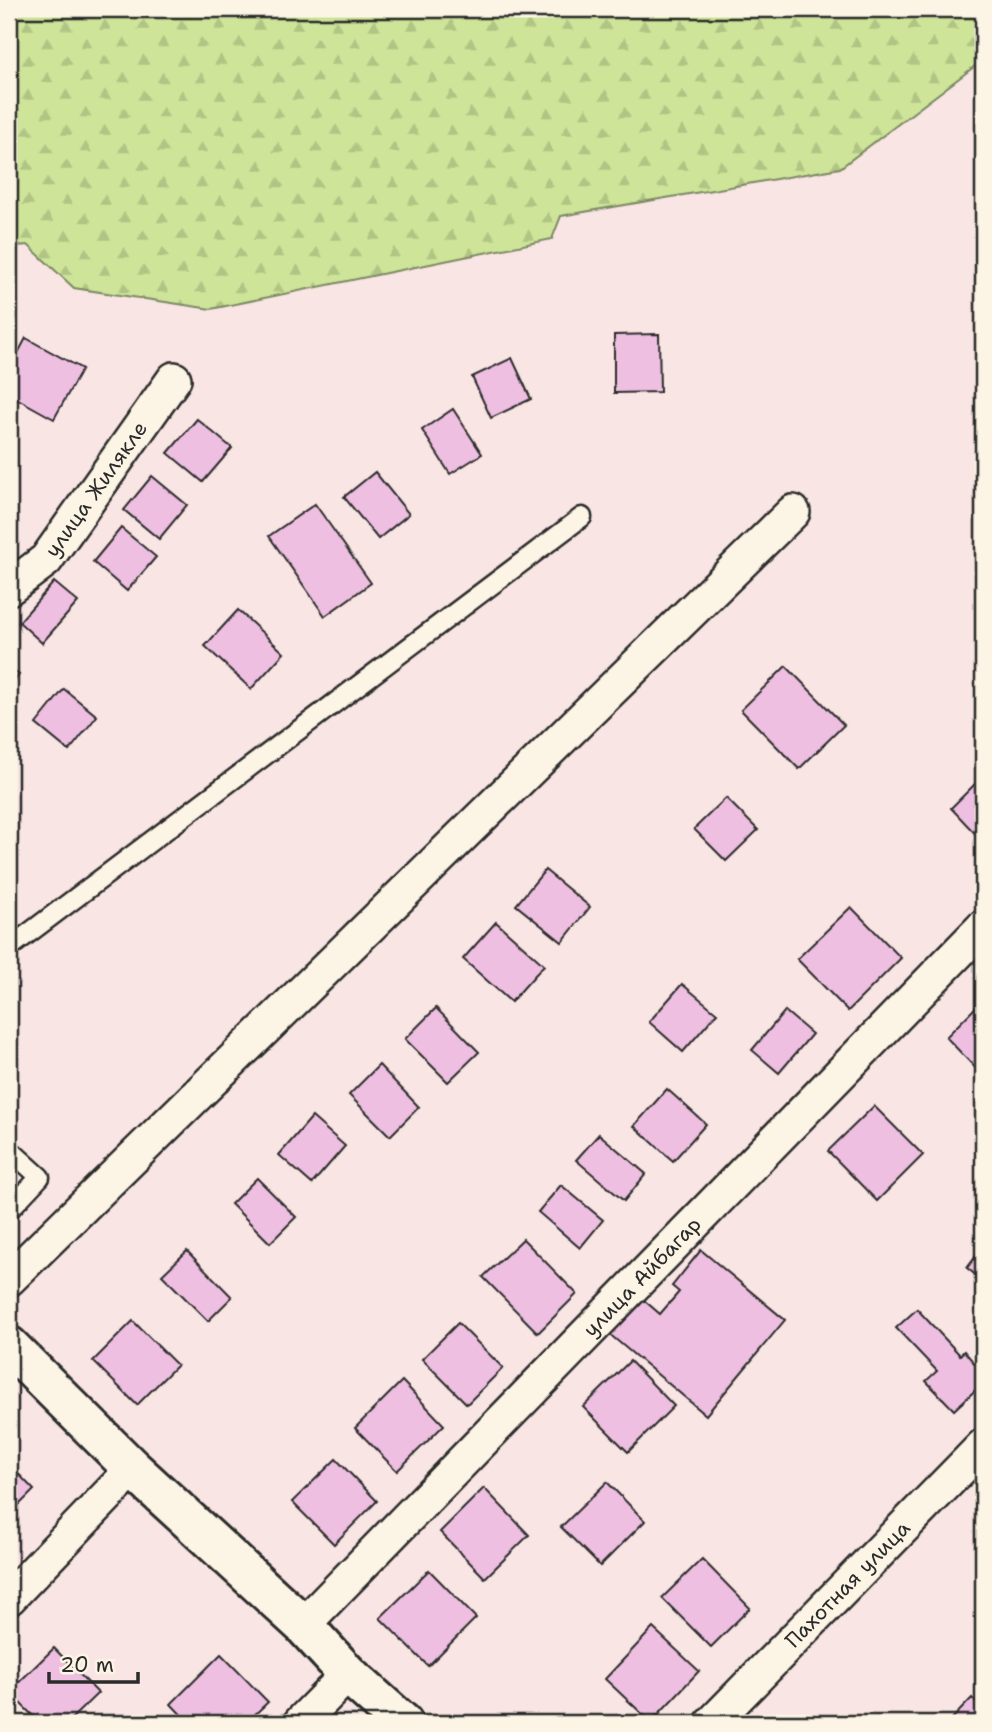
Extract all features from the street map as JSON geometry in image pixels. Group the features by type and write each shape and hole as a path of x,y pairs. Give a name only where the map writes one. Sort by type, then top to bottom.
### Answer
{"street":[{"name":"улица Жилякле","path":"9,588 46,560 174,379"},
{"path":"9,1279 793,512"},
{"name":"улица Айбагар","path":"303,1625 983,927"},
{"path":"9,1346 133,1469 303,1625 348,1674 403,1723"},
{"name":"Пахотная улица","path":"712,1723 983,1446"},
{"path":"9,1598 133,1469"},
{"path":"300,1723 348,1674"}],"lane":[{"path":"9,948 582,517"},
{"path":"9,1149 40,1177 9,1210"}],"green space":[{"path":"9,9 983,9 983,60 840,168 561,216 552,239 211,309 74,288 28,245 9,247 9,151 15,121 9,115 9,42 13,28 9,20"}],"building":[{"path":"659,334 660,392 614,393 614,335"},
{"path":"26,338 82,369 54,419 9,394 9,370"},
{"path":"512,358 531,399 491,418 472,377"},
{"path":"453,409 482,454 450,474 422,430"},
{"path":"197,419 232,448 203,482 168,453"},
{"path":"9,459 15,462 9,477"},
{"path":"375,472 409,514 378,539 344,497"},
{"path":"152,476 187,505 159,539 124,510"},
{"path":"315,504 371,583 325,616 269,536"},
{"path":"121,528 156,557 127,591 93,562"},
{"path":"54,582 78,602 42,643 19,622"},
{"path":"238,610 284,653 251,689 205,646"},
{"path":"786,666 844,725 799,769 741,710"},
{"path":"9,667 19,675 9,688"},
{"path":"64,689 97,716 69,751 36,724"},
{"path":"983,776 983,842 951,808"},
{"path":"726,798 758,830 726,861 694,829"},
{"path":"545,870 590,907 562,942 516,905"},
{"path":"851,907 901,958 848,1011 797,959"},
{"path":"496,922 544,965 511,1002 463,959"},
{"path":"682,984 717,1013 683,1052 649,1022"},
{"path":"983,1000 983,1076 946,1037"},
{"path":"436,1008 479,1052 448,1082 405,1039"},
{"path":"785,1011 812,1034 779,1073 752,1050"},
{"path":"379,1065 419,1107 390,1136 349,1095"},
{"path":"667,1089 706,1124 673,1161 634,1126"},
{"path":"874,1106 923,1155 877,1201 828,1151"},
{"path":"312,1117 345,1146 312,1184 279,1155"},
{"path":"599,1134 646,1174 624,1201 576,1160"},
{"path":"257,1178 296,1217 270,1243 231,1204"},
{"path":"561,1185 603,1220 580,1248 538,1212"},
{"path":"523,1239 577,1294 538,1333 483,1277"},
{"path":"983,1247 983,1281 967,1268"},
{"path":"701,1250 785,1320 706,1415 608,1333 639,1296 660,1314 679,1292 672,1286"},
{"path":"187,1251 232,1297 208,1321 162,1275"},
{"path":"917,1309 960,1355 964,1351 983,1373 983,1383 954,1410 926,1381 937,1371 896,1328"},
{"path":"133,1321 177,1365 137,1405 93,1361"},
{"path":"458,1323 503,1368 467,1404 422,1359"},
{"path":"630,1361 674,1406 628,1452 583,1407"},
{"path":"402,1381 444,1425 397,1471 355,1428"},
{"path":"336,1459 377,1501 334,1544 292,1502"},
{"path":"9,1464 34,1490 9,1515"},
{"path":"607,1482 645,1521 600,1566 561,1527"},
{"path":"484,1488 529,1535 485,1578 440,1532"},
{"path":"702,1559 750,1608 711,1647 662,1598"},
{"path":"429,1570 476,1618 428,1666 380,1618"},
{"path":"653,1628 699,1671 651,1722 605,1679"},
{"path":"54,1648 98,1693 67,1723 40,1723 9,1692"},
{"path":"221,1654 268,1702 246,1723 189,1723 171,1704"},
{"path":"972,1698 983,1709 983,1723 948,1723"}]}
